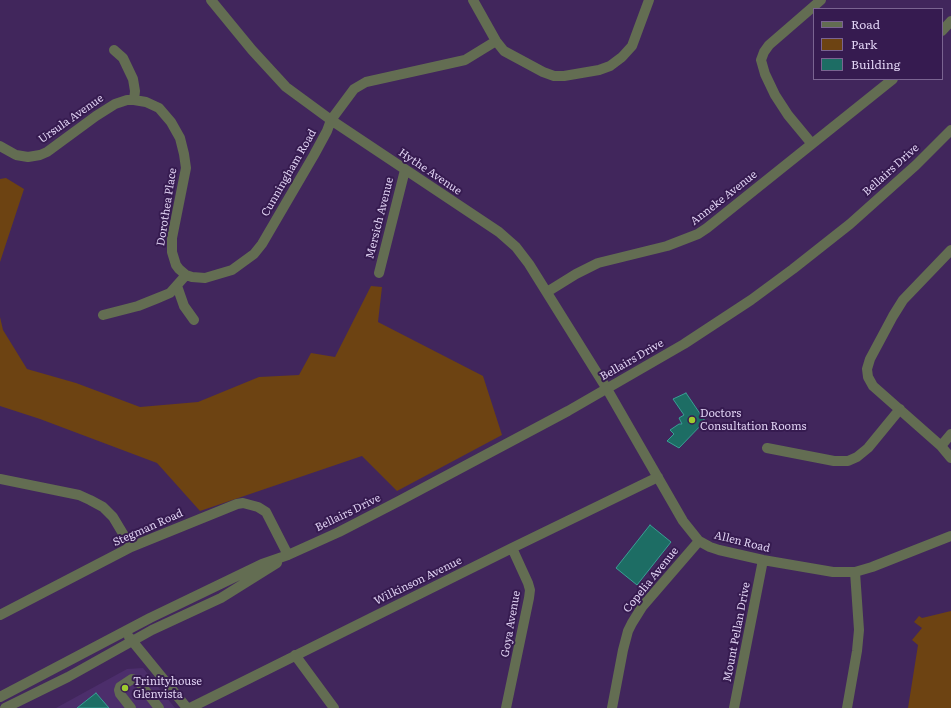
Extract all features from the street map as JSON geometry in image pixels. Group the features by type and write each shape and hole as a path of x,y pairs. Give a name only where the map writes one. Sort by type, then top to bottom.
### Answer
{"street":[{"name":"Hythe Avenue","path":"211,0 257,56 286,87 330,120 504,236 520,252 607,388"},
{"path":"473,0 496,41 504,51 543,72 554,76 573,75 599,70 615,63 629,50 635,39 649,0"},
{"path":"812,144 788,115 775,95 765,74 761,60 768,45 820,0"},
{"path":"943,30 951,21"},
{"name":"Cunningham Road","path":"186,275 205,278 219,275 232,270 254,254 262,244 314,155 327,131 330,120 351,92 366,82 465,60 496,41"},
{"path":"114,50 123,58 133,79 134,100"},
{"name":"Anneke Avenue","path":"547,292 576,274 598,263 667,246 698,234 892,80"},
{"name":"Ursula Avenue","path":"0,146 16,155 28,157 40,155 47,152 115,104 134,100"},
{"name":"Dorothea Place","path":"134,100 152,104 162,111 171,122 180,138 186,168 172,238 172,252 176,265 186,275"},
{"name":"Bellairs Drive","path":"288,555 339,532 568,411 684,344 751,300 850,224 916,165 951,130"},
{"name":"Mersich Avenue","path":"379,273 405,170"},
{"path":"951,250 903,300 868,362 867,373 871,383 941,446 951,458"},
{"path":"103,315 138,306 170,293 186,275"},
{"path":"177,286 184,306 194,320"},
{"name":"Allen Road","path":"607,388 683,521 699,541 710,547 763,560 833,572 855,572 872,567 951,536"},
{"path":"767,448 834,461 848,461 857,457 868,448 900,409"},
{"path":"941,446 951,434"},
{"name":"Wilkinson Avenue","path":"189,708 512,548 658,478"},
{"path":"0,480 72,494 90,500 102,507 113,517 131,547"},
{"name":"Stegman Road","path":"0,615 131,547 230,506 244,503 258,507 266,512 288,555"},
{"name":"Copelia Avenue","path":"612,708 623,650 632,622 642,607 699,541"},
{"name":"Goya Avenue","path":"506,708 530,590 512,548"},
{"path":"0,697 150,618 262,564 288,555"},
{"path":"5,708 68,677 152,630 221,598 288,555"},
{"name":"Mount Pellan Drive","path":"734,708 763,560"},
{"path":"847,708 857,651 859,630 855,572"},
{"path":"125,631 132,642 189,708"},
{"path":"295,655 334,708"},
{"path":"131,708 120,694 119,690 120,687 132,679 138,681 159,708"}],"shaded area":[{"name":"Trinityhouse Glenvista","path":"143,668 175,708 56,708 127,669"}],"green space":[{"path":"6,178 24,189 0,262 0,179"},
{"path":"371,286 382,287 378,322 483,376 502,435 397,491 362,456 200,511 157,463 40,419 0,406 0,317 3,330 27,369 76,383 140,407 198,402 259,377 299,375 311,353 335,357"},
{"path":"951,611 951,708 908,708 918,645 912,640 922,628 914,622 919,616 922,618"}],"building":[{"name":"Doctors Consultation Rooms","path":"686,393 705,421 679,448 667,441 674,434 670,430 679,424 682,424 679,418 684,415 673,399"},
{"path":"650,525 671,542 637,585 616,568"},
{"path":"96,693 109,708 77,708"}],"place":[{"name":"Doctors Consultation Rooms","path":"692,420"},
{"name":"Trinityhouse Glenvista","path":"125,688"}]}
